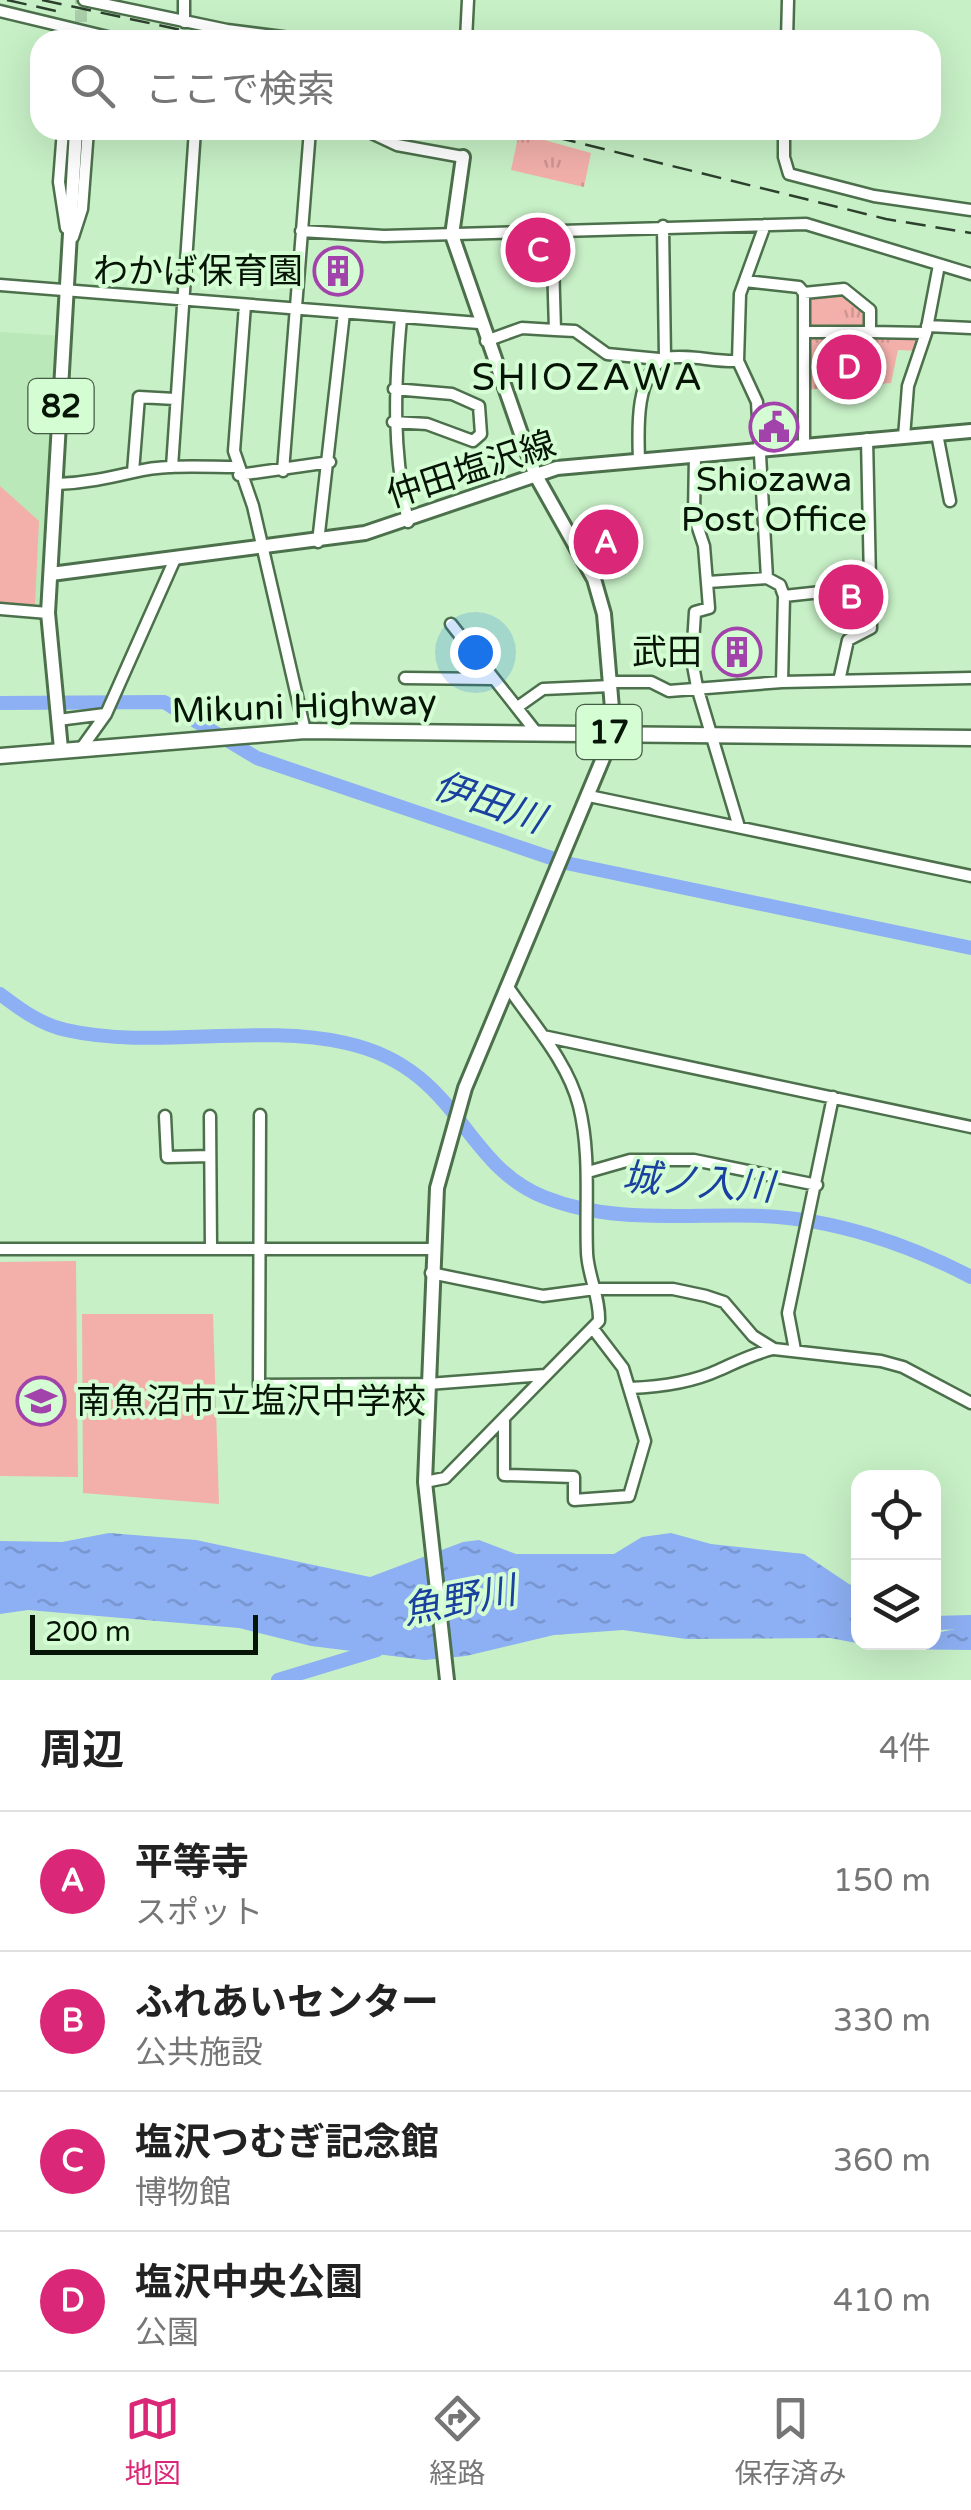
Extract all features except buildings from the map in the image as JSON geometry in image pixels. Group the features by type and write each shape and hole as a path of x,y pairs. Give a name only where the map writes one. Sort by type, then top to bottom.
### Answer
{"highway":[{"name":"Mikuni Highway","path":"0,756 214,735 306,731 971,738"}],"main road":[{"name":"82","path":"61,749 48,613 75,140"},
{"path":"447,1680 425,1482 437,1188 464,1088 614,732 611,684 594,578 534,474 479,323 452,235 463,157"},
{"name":"仲田塩沢線","path":"52,574 318,542 408,522 534,474 758,448 971,431"}],"street":[{"path":"184,0 184,22"},
{"path":"466,30 468,0"},
{"path":"787,30 788,0"},
{"path":"91,1 238,30"},
{"path":"0,11 79,30"},
{"path":"62,140 59,182 70,248"},
{"path":"70,248 82,209 87,140"},
{"path":"172,467 194,140"},
{"path":"283,471 309,140"},
{"path":"386,140 463,157"},
{"path":"784,140 790,174 874,196 971,210"},
{"path":"301,231 356,236 452,235 552,228 806,224 971,274"},
{"path":"765,225 740,294 738,361 757,402 767,578"},
{"path":"639,460 638,410 662,358 664,226"},
{"path":"552,228 555,330"},
{"path":"904,437 908,386 927,330 939,265"},
{"path":"746,281 799,287 804,293 804,446"},
{"path":"0,285 479,323"},
{"path":"804,293 844,289 870,310 870,332"},
{"path":"245,306 238,471 264,546 306,731"},
{"path":"318,542 344,313"},
{"path":"401,318 393,422 395,459 408,522"},
{"path":"486,341 522,328 576,331 607,354 662,358 690,354 714,362 738,361"},
{"path":"804,332 971,328"},
{"path":"393,422 427,424 473,441 481,434 479,406 452,394 394,389"},
{"path":"133,472 140,397 175,400"},
{"path":"937,434 950,501"},
{"path":"839,681 848,640 870,628 867,439"},
{"path":"695,455 694,516 708,582 709,608 695,612 692,622 698,688 739,826"},
{"path":"57,484 98,483 133,472 172,467 283,471 330,462"},
{"path":"83,746 106,714 174,559"},
{"path":"708,582 767,578 780,585 784,596 782,682"},
{"path":"784,596 868,587"},
{"path":"0,609 48,613"},
{"path":"451,624 492,679 520,706 536,732"},
{"path":"405,678 492,679"},
{"path":"520,706 543,689 611,684 650,682 669,691 782,682 971,678"},
{"path":"58,720 106,714"},
{"path":"588,796 971,876"},
{"path":"425,1482 445,1478 504,1421 594,1330 600,1306 587,1229 588,1172 579,1105 560,1061 508,987"},
{"path":"542,1036 971,1127"},
{"path":"795,1350 788,1313 833,1097"},
{"path":"260,1115 260,1385 428,1384 546,1375"},
{"path":"165,1116 167,1156 210,1156"},
{"path":"210,1116 211,1248"},
{"path":"588,1172 630,1160 694,1160 817,1185"},
{"path":"0,1249 432,1249"},
{"path":"431,1274 543,1296 595,1289 673,1289 706,1296 724,1302 753,1336 774,1349"},
{"path":"504,1421 504,1476 574,1478 574,1500 629,1496 646,1441 622,1368 594,1330"},
{"path":"630,1388 658,1387 715,1372 750,1354 774,1349 903,1367 971,1403"}],"shaded area":[{"path":"0,332 65,336 48,613 0,609"}],"green space":[{"path":"517,140 544,140 591,153 584,187 511,170"},
{"path":"844,289 870,310 870,333 926,333 920,351 898,350 891,383 804,390 804,293"},
{"path":"0,486 39,521 35,605 0,602"},
{"name":"南魚沼市立塩沢中学校","path":"76,1261 78,1477 0,1476 0,1262"},
{"path":"82,1314 213,1314 219,1504 83,1493"}],"water":[{"path":"109,1533 196,1540 370,1577 463,1542 479,1540 516,1554 614,1554 642,1537 671,1533 711,1544 804,1554 851,1585 851,1642 830,1638 686,1639 623,1630 554,1635 466,1656 425,1660 311,1646 239,1628 28,1610 0,1614 0,1541 62,1542"},
{"path":"971,1626 971,1650 941,1650 941,1632"}],"waterway":[{"name":"伊田川","path":"0,703 164,702 257,758 566,863 971,948"},
{"name":"城ノ入川","path":"0,994 48,1024 99,1035 277,1035 346,1043 384,1055 413,1073 437,1094 494,1163 516,1182 544,1197 570,1206 624,1215 762,1216 816,1222 896,1244 971,1277"},
{"name":"魚野川","path":"941,1623 971,1622"},
{"path":"278,1680 377,1650"}],"tunnel":[{"path":"81,0 81,30"}],"railway":[{"path":"7,0 56,11"},
{"path":"42,0 182,30"},
{"path":"567,140 886,219 971,233"}],"place":[{"name":"塩沢つむぎ記念館","path":"538,250"},
{"name":"わかば保育園","path":"338,271"},
{"name":"塩沢中央公園","path":"849,367"},
{"name":"Shiozawa Post Office","path":"774,427"},
{"name":"平等寺","path":"606,542"},
{"name":"ふれあいセンター","path":"851,597"},
{"name":"武田","path":"737,652"},
{"name":"南魚沼市立塩沢中学校","path":"41,1401"}],"district":[{"name":"SHIOZAWA","path":"588,377"}]}
